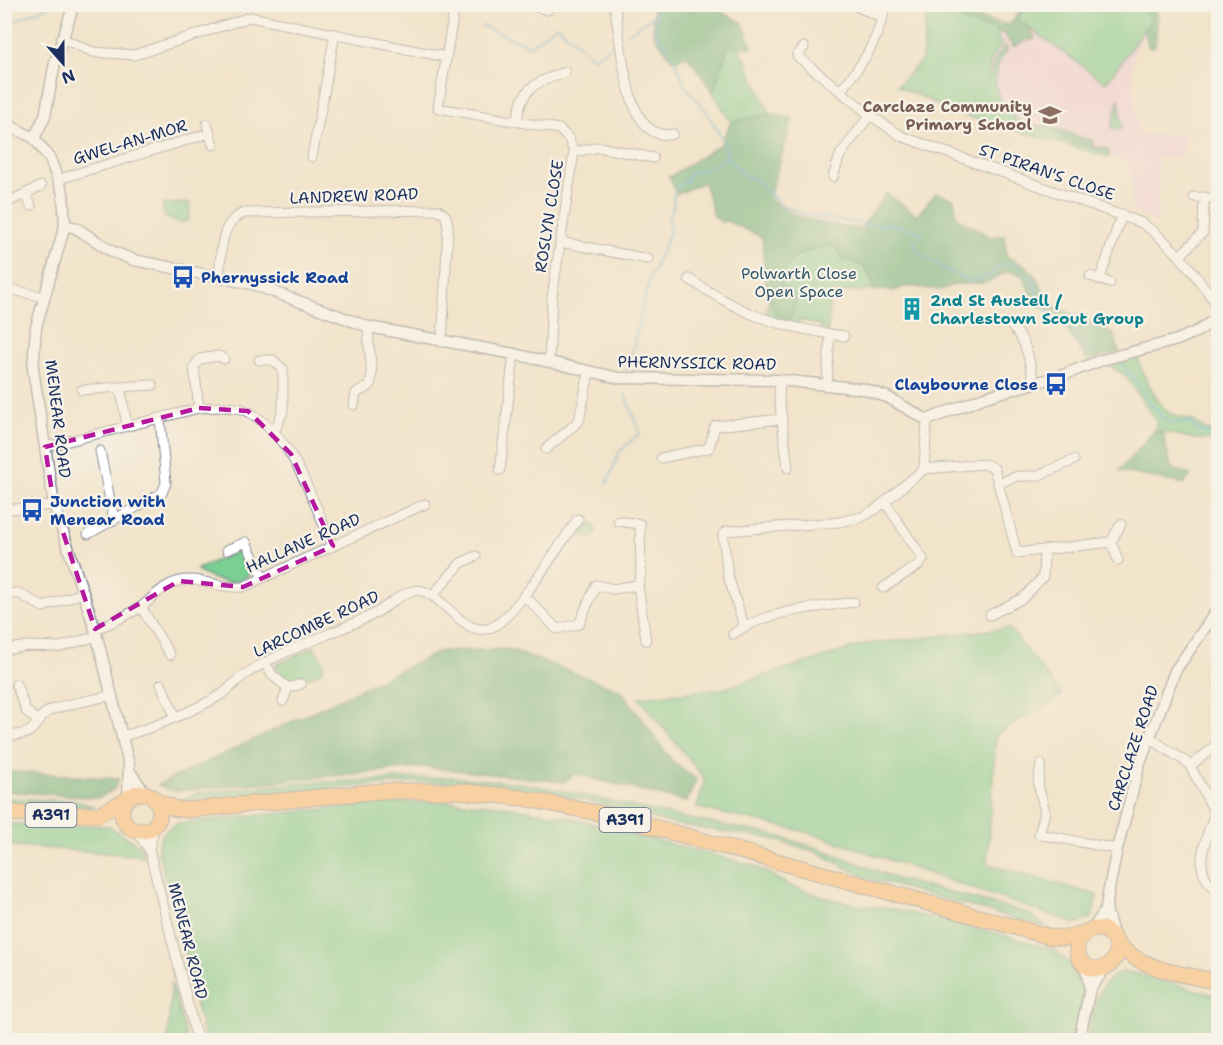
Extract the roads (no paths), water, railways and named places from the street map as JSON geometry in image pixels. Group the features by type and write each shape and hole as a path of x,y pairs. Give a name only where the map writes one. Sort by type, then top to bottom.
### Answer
{"highway":[{"name":"A391","path":"151,797 177,809 188,810 381,791 458,791 523,798 617,818 1051,937 1065,938 1088,932"},
{"path":"136,794 151,797 160,809 156,824 146,831 132,829 122,815 127,800 136,794"},
{"name":"A391","path":"97,815 127,800"},
{"name":"A391","path":"156,824 188,810"},
{"name":"A391","path":"4,813 97,815 132,829"},
{"path":"1143,963 1093,969 1082,961 1078,945 1088,932 1103,929 1124,951 1143,963 1218,982"},
{"name":"A391","path":"1051,937 1067,946 1082,961"},
{"path":"1107,966 1117,955 1115,940"}],"street":[{"path":"4,123 34,138 45,116 61,38 74,4"},
{"path":"250,4 250,17"},
{"name":"ROSLYN CLOSE","path":"455,4 438,108 559,129 569,139 574,152 552,297 549,362"},
{"path":"526,4 547,10"},
{"path":"614,4 619,21 622,64 630,97 653,132 662,136 673,134"},
{"path":"851,4 883,18"},
{"path":"840,91 867,59 878,39 886,4"},
{"path":"1214,4 1218,7"},
{"path":"61,38 93,52 134,55 250,17 446,57"},
{"path":"312,157 335,34"},
{"name":"ST PIRAN'S CLOSE","path":"804,47 797,56 870,115 901,136 1122,214 1164,238 1182,255 1218,306"},
{"path":"517,122 524,93 533,85 555,82 565,72"},
{"path":"833,180 840,155 870,115"},
{"name":"GWEL-AN-MOR","path":"59,179 209,129 213,145"},
{"path":"662,136 662,148"},
{"name":"MENEAR ROAD","path":"34,138 50,159 59,179 65,225 36,327 33,369 54,505 96,632 131,773 127,800"},
{"path":"574,152 599,147 652,158"},
{"path":"4,204 41,186"},
{"path":"26,194 31,206"},
{"path":"1182,255 1203,232 1199,197 1216,198"},
{"name":"LANDREW ROAD","path":"219,277 226,228 233,218 244,213 438,210 446,216 448,227 442,342"},
{"path":"1100,279 1122,214"},
{"name":"PHERNYSSICK ROAD","path":"65,225 76,228 113,252 134,260 252,284 369,327 514,354 589,373 619,378 780,380 864,389 888,398 927,420"},
{"path":"560,242 648,259"},
{"path":"1090,276 1110,283"},
{"path":"689,279 734,308 752,316 793,328 844,336"},
{"path":"4,288 44,297"},
{"path":"924,469 927,420 985,397 1102,360 1177,340 1198,331 1218,317"},
{"path":"1007,323 1017,329 1025,346 1034,382"},
{"path":"354,405 356,393 370,386 373,375 367,339 369,327"},
{"path":"828,384 830,334"},
{"path":"500,470 514,354"},
{"path":"199,408 194,367 200,359 219,356 224,358"},
{"path":"259,360 273,360 283,369 283,411 274,433"},
{"path":"546,449 579,421 589,373"},
{"path":"780,380 788,468"},
{"path":"82,390 153,385"},
{"path":"120,387 127,425"},
{"path":"45,447 199,408 224,407 248,411 274,433 291,453 333,546"},
{"path":"661,458 709,448 715,426 782,418"},
{"path":"88,534 162,493 166,483 160,419"},
{"path":"100,451 114,520"},
{"path":"998,483 1018,476 1037,476 1074,460"},
{"path":"744,626 728,576 723,535 727,531 839,522 862,517 885,502 924,469 984,464 994,468 1017,553 1111,542"},
{"path":"105,477 116,474"},
{"path":"883,588 919,565 923,559 885,502"},
{"name":"HALLANE ROAD","path":"4,650 27,645 60,647 96,632 141,607 163,589 179,581 194,580 230,589 263,578 425,504"},
{"path":"4,510 54,505"},
{"path":"476,556 465,560 447,576 432,596 463,622 479,629 490,629 499,623 524,596 578,519"},
{"path":"618,521 640,524 641,574 638,585 646,640"},
{"path":"1111,542 1121,524"},
{"path":"228,550 246,542 263,578"},
{"path":"1111,542 1118,560"},
{"path":"460,550 465,560"},
{"path":"990,615 1023,598 1043,577 1044,551"},
{"path":"524,596 557,628 579,624 596,585 614,589 638,585"},
{"name":"LARCOMBE ROAD","path":"122,736 217,697 247,673 375,614 411,591 419,590 432,596"},
{"path":"4,595 18,593 43,606 83,592"},
{"path":"733,634 744,626 792,611 854,602"},
{"path":"141,607 170,655"},
{"name":"CARCLAZE ROAD","path":"1115,940 1106,909 1117,849 1150,738 1175,671 1218,609"},
{"path":"152,650 162,644"},
{"path":"266,664 272,675 288,688"},
{"path":"16,684 27,711 39,722"},
{"path":"288,688 301,684"},
{"path":"283,701 288,688"},
{"path":"160,690 175,716"},
{"path":"4,735 25,735 35,729 50,711 112,695"},
{"path":"1150,738 1190,766 1215,813 1200,864 1205,879 1218,890"},
{"path":"1190,766 1218,744"},
{"path":"1041,764 1038,784 1045,812 1039,834 1117,849"},
{"name":"MENEAR ROAD","path":"131,773 151,797"},
{"name":"MENEAR ROAD","path":"149,849 156,824"},
{"name":"MENEAR ROAD","path":"132,829 149,849 197,1041"},
{"name":"CARCLAZE ROAD","path":"1088,932 1106,909"},
{"path":"1082,961 1090,989"},
{"path":"1079,1041 1090,989 1107,966"}],"waterway":[{"path":"4,26 54,4"},
{"path":"657,4 655,31 675,59 685,86 704,108 725,143 727,158 745,176 755,179 783,206 811,216 882,226 889,223 921,233 922,236 914,242 915,249 939,266 971,282 990,275 1001,265 1016,264 1035,284 1038,303 1078,335 1081,344 1088,350 1095,350"},
{"path":"627,34 656,14"},
{"path":"482,26 530,46 557,25 593,58 614,44"},
{"path":"627,372 650,278 670,232 669,218 673,208 674,192 679,185 687,181 689,174 716,165 726,157"},
{"path":"1117,361 1125,367 1155,409 1169,423 1189,422 1200,432 1218,435"},
{"path":"607,484 620,451 640,433 625,395"}],"place":[{"name":"Carclaze Community Primary School","path":"1050,115"},
{"name":"Phernyssick Road","path":"183,277"},
{"name":"2nd St Austell / Charlestown Scout Group","path":"912,309"},
{"name":"Claybourne Close","path":"1056,384"},
{"name":"Junction with Menear Road","path":"32,510"}],"park label":[{"name":"Polwarth Close Open Space","path":"799,282"}]}
